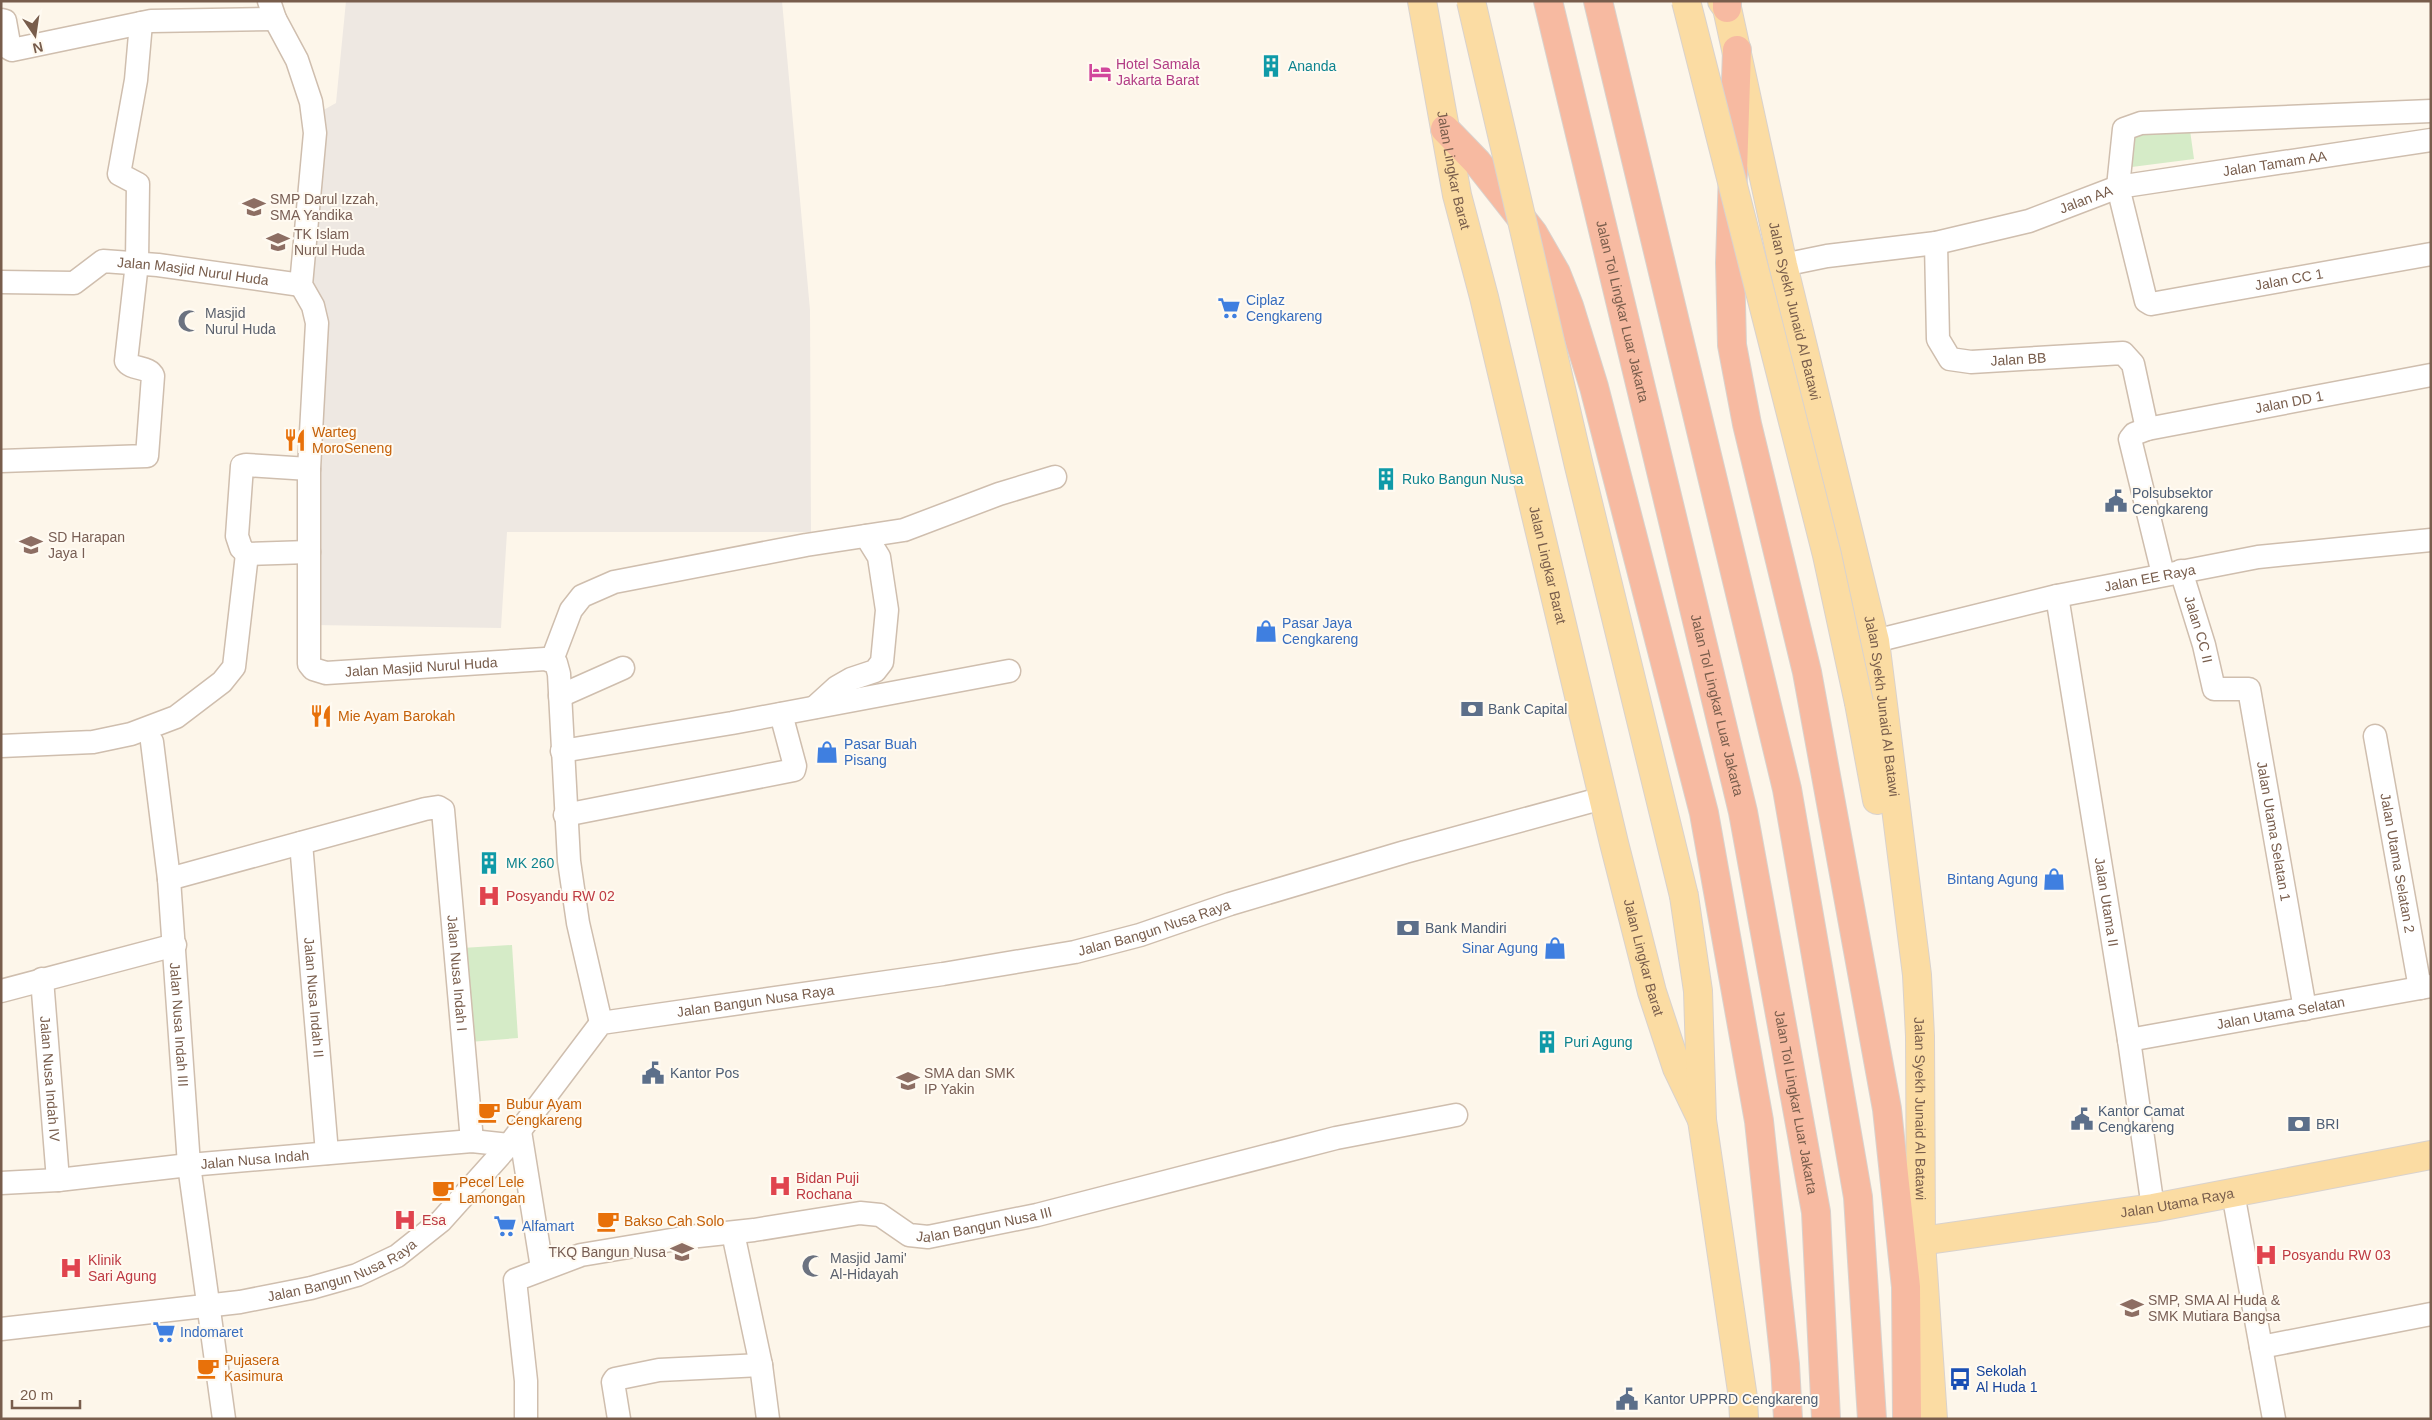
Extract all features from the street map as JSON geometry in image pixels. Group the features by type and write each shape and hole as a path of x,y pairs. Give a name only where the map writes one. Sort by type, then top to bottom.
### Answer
{"highway":[{"name":"Jalan Tol Lingkar Luar Jakarta","path":"1548,1 1743,812 1816,1212 1826,1419"},
{"path":"1598,1 1752,636 1787,789 1858,1197 1872,1419"},
{"path":"1737,50 1730,264 1732,346 1747,424 1807,672 1887,1109 1906,1287 1907,1419"},
{"path":"1444,129 1477,162 1533,233 1556,273 1569,306 1594,387 1704,813 1759,1121 1785,1364 1788,1419"}],"main road":[{"name":"Jalan Lingkar Barat","path":"1422,1 1457,196 1484,297 1603,798 1652,992 1677,1068 1702,1120"},
{"name":"Jalan Lingkar Barat","path":"1471,1 1578,466 1684,896 1698,991 1702,1120 1743,1398 1744,1419"},
{"path":"1686,1 1827,554 1860,703 1876,793 1904,979 1921,1116"},
{"name":"Jalan Syekh Junaid Al Batawi","path":"1726,4 1783,265 1875,641 1916,975 1921,1116 1920,1241 1933,1419"},
{"name":"Jalan Utama Raya","path":"1920,1241 2153,1208 2431,1155"}],"street":[{"path":"1,20 5,21 10,49 12,50 141,23 272,10 297,60 310,102 315,133 302,285"},
{"path":"1,460 148,456 153,373 128,364 126,360 137,263 138,184 119,174 136,80 141,23"},
{"name":"Jalan AA","path":"1783,265 1827,256 1936,243 2029,221 2118,187 2124,129 2141,124 2431,111"},
{"name":"Jalan Tamam AA","path":"2118,187 2431,140"},
{"name":"Jalan CC 1","path":"2118,187 2148,303 2165,303 2431,254"},
{"name":"Jalan BB","path":"1936,243 1938,339 1950,359 1972,362 2122,353 2134,364 2147,429"},
{"name":"Jalan Masjid Nurul Huda","path":"1,282 74,283 104,261 137,263 302,285 313,306 317,323 309,469 308,657 313,669 318,672 552,660"},
{"name":"Jalan DD 1","path":"2147,429 2431,375"},
{"name":"Jalan CC II","path":"2147,429 2134,434 2130,439 2172,573 2204,645 2214,689"},
{"path":"309,469 242,466 237,536 241,548 247,554 309,552"},
{"path":"601,1023 578,924 569,861 559,674 556,663 552,660 571,610 582,596 614,582 904,530 999,494 1055,477"},
{"path":"815,707 844,682 874,671 882,662 887,610 879,557 866,536"},
{"name":"Jalan EE Raya","path":"1875,641 2057,596 2258,557 2431,540"},
{"path":"1,746 93,742 130,734 176,717 222,682 234,667 247,554"},
{"name":"Jalan Utama II","path":"2057,596 2129,1040 2153,1208"},
{"path":"560,696 623,668"},
{"path":"562,751 781,714 1009,671"},
{"name":"Jalan Utama Selatan 1","path":"2214,689 2249,689 2305,1009"},
{"path":"566,815 794,770 795,766 781,714"},
{"name":"Jalan Utama Selatan 2","path":"2375,736 2426,987"},
{"name":"Jalan Nusa Indah III","path":"152,742 175,945 189,1165 224,1419"},
{"name":"Jalan Bangun Nusa Raya","path":"1,1329 240,1302 311,1288 357,1275 397,1256 441,1221 514,1138 601,1023 933,975 1075,952 1140,935 1230,904 1405,852 1603,798"},
{"name":"Jalan Nusa Indah I","path":"301,843 425,809 438,807 443,810 472,1142"},
{"path":"169,879 301,843"},
{"name":"Jalan Nusa Indah II","path":"301,843 327,1153"},
{"path":"1,991 175,945"},
{"name":"Jalan Nusa Indah IV","path":"42,979 58,1180"},
{"name":"Jalan Utama Selatan","path":"2129,1040 2426,987"},
{"name":"Jalan Bangun Nusa III","path":"526,1419 526,1381 515,1280 542,1268 581,1255 689,1237 733,1233 870,1213 880,1215 909,1235 928,1237 1036,1215 1336,1138 1456,1115"},
{"path":"514,1138 542,1268"},
{"name":"Jalan Nusa Indah","path":"1,1183 58,1180 189,1165 514,1138"},
{"path":"2233,1193 2274,1419"},
{"path":"733,1233 761,1366 768,1419"},
{"path":"2261,1348 2431,1314"},
{"path":"619,1419 613,1382 615,1380 659,1370 761,1366"}],"shaded area":[{"path":"346,1 782,1 810,310 811,532 507,532 501,628 315,625 324,338 303,306 320,112 336,103"}],"green space":[{"path":"2189,123 2194,159 2124,168 2120,132"},
{"path":"512,945 518,1038 469,1042 462,948"}],"place":[{"name":"Ananda","path":"1271,66"},
{"name":"Hotel Samala Jakarta Barat","path":"1100,72"},
{"name":"SMP Darul Izzah, SMA Yandika","path":"254,207"},
{"name":"TK Islam Nurul Huda","path":"278,242"},
{"name":"Ciplaz Cengkareng","path":"1229,308"},
{"name":"Masjid Nurul Huda","path":"189,321"},
{"name":"Warteg MoroSeneng","path":"295,440"},
{"name":"Ruko Bangun Nusa","path":"1386,479"},
{"name":"Polsubsektor Cengkareng","path":"2116,501"},
{"name":"SD Harapan Jaya I","path":"31,545"},
{"name":"Pasar Jaya Cengkareng","path":"1266,631"},
{"name":"Bank Capital","path":"1472,709"},
{"name":"Mie Ayam Barokah","path":"321,716"},
{"name":"Pasar Buah Pisang","path":"827,752"},
{"name":"MK 260","path":"489,863"},
{"name":"Bintang Agung","path":"2054,879"},
{"name":"Posyandu RW 02","path":"489,896"},
{"name":"Bank Mandiri","path":"1408,928"},
{"name":"Sinar Agung","path":"1555,948"},
{"name":"Puri Agung","path":"1547,1042"},
{"name":"Kantor Pos","path":"653,1073"},
{"name":"SMA dan SMK IP Yakin","path":"908,1081"},
{"name":"Bubur Ayam Cengkareng","path":"489,1112"},
{"name":"Kantor Camat Cengkareng","path":"2082,1119"},
{"name":"BRI","path":"2299,1124"},
{"name":"Bidan Puji Rochana","path":"780,1186"},
{"name":"Pecel Lele Lamongan","path":"443,1190"},
{"name":"Esa","path":"405,1220"},
{"name":"Bakso Cah Solo","path":"608,1221"},
{"name":"Alfamart","path":"505,1226"},
{"name":"TKQ Bangun Nusa","path":"682,1252"},
{"name":"Posyandu RW 03","path":"2266,1255"},
{"name":"Masjid Jami' Al-Hidayah","path":"813,1266"},
{"name":"Klinik Sari Agung","path":"71,1268"},
{"name":"SMP, SMA Al Huda & SMK Mutiara Bangsa","path":"2132,1308"},
{"name":"Indomaret","path":"164,1332"},
{"name":"Pujasera Kasimura","path":"208,1368"},
{"name":"Sekolah Al Huda 1","path":"1960,1379"},
{"name":"Kantor UPPRD Cengkareng","path":"1627,1399"}]}
